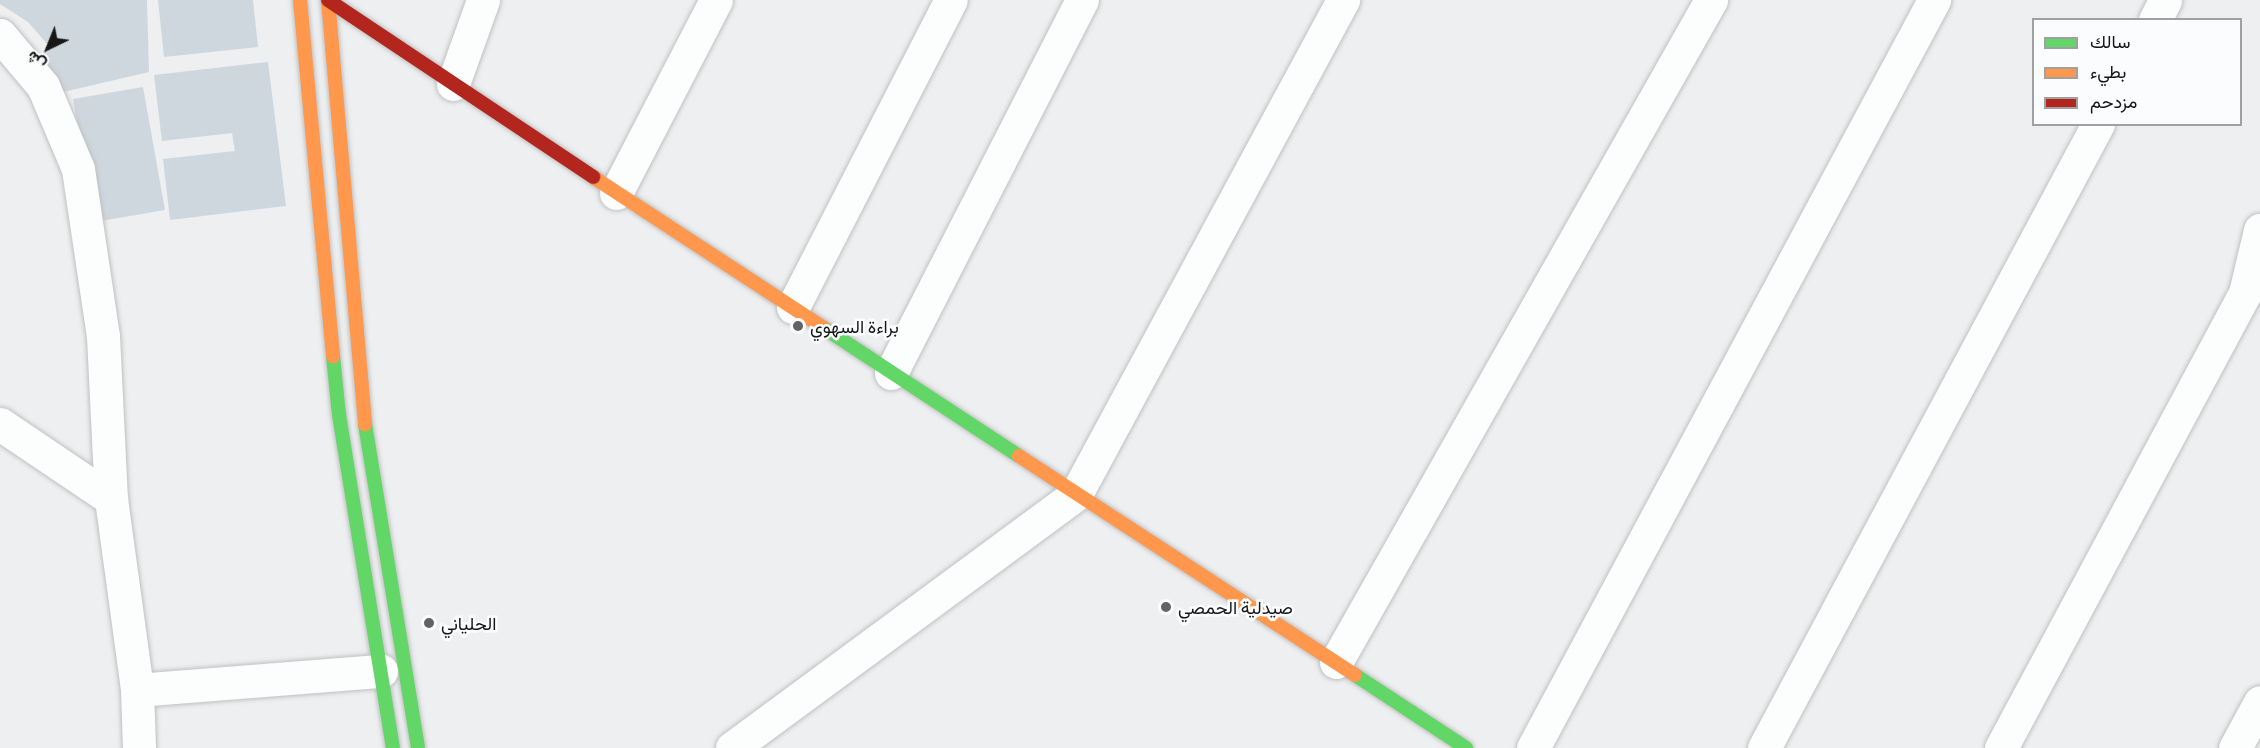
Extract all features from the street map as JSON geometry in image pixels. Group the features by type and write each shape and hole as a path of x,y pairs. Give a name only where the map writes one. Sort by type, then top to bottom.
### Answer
{"main road":[{"path":"300,0 339,415 393,748"},
{"path":"328,0 616,193 1466,748"},
{"path":"328,0 363,412 418,748"}],"street":[{"path":"453,84 483,0"},
{"path":"616,193 716,0"},
{"path":"793,307 951,0"},
{"path":"891,373 1082,0"},
{"path":"732,748 1076,494 1343,0"},
{"path":"1336,662 1711,0"},
{"path":"1533,748 1934,0"},
{"path":"2156,18 2165,0"},
{"path":"0,35 43,86 78,169 103,336 111,499 137,690 139,748"},
{"path":"1764,748 2097,126"},
{"path":"2001,748 2245,293 2260,230"},
{"path":"0,424 111,499"},
{"path":"137,690 381,671"},
{"path":"2235,748 2260,702"}],"building":[{"path":"0,0 147,0 149,72 59,93 43,53 48,45 28,22 0,4"},
{"path":"158,0 253,0 258,47 164,57"},
{"path":"268,62 286,206 170,220 163,159 235,151 232,133 162,141 154,75"},
{"path":"143,87 165,210 95,222 73,99"}],"traffic: fast":[{"path":"824,328 1019,456"},
{"path":"333,356 339,415 393,748"},
{"path":"365,424 418,748"},
{"path":"1355,675 1466,748"}],"traffic: slow":[{"path":"300,0 333,356"},
{"path":"328,0 365,424"},
{"path":"593,177 824,328"},
{"path":"1019,456 1355,675"}],"traffic: jam":[{"path":"328,0 593,177"}],"place":[{"name":"براءة السهوي","path":"798,326"},
{"name":"صيدلية الحمصي","path":"1166,607"},
{"name":"الحلياني","path":"429,623"}]}
